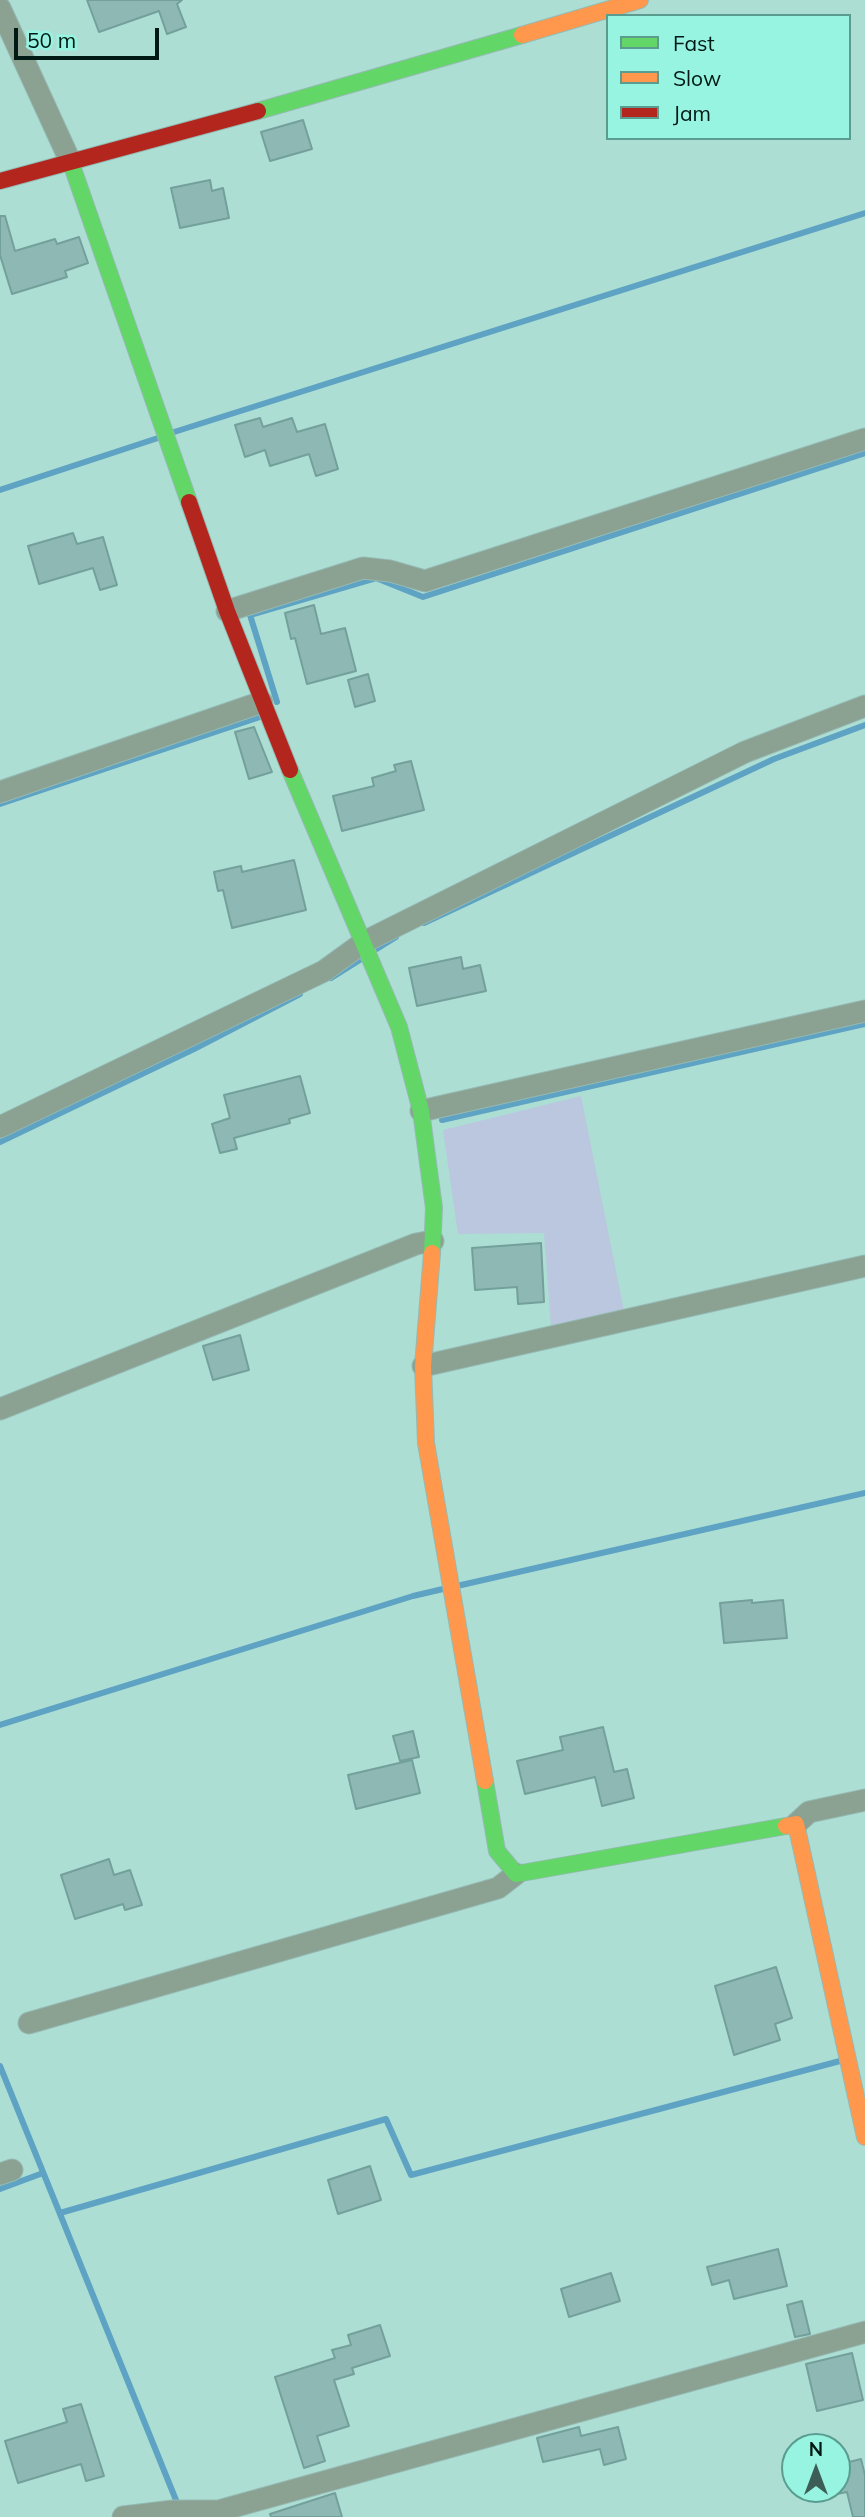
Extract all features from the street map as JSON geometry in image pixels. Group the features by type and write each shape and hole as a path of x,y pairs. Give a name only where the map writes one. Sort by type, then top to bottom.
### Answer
{"street":[{"path":"0,181 345,87 640,0"},
{"path":"0,8 71,163 265,711 399,1027 421,1111 432,1175 433,1241 423,1366 426,1443 497,1851 516,1874"},
{"path":"228,611 363,568 390,571 425,581 865,439"},
{"path":"0,1127 368,950 745,752 865,706"},
{"path":"0,792 265,711"},
{"path":"421,1111 865,1011"},
{"path":"0,1409 416,1244 433,1241"},
{"path":"423,1366 865,1266"},
{"path":"29,2023 498,1888 516,1874 796,1824 809,1812 865,1800"},
{"path":"796,1824 865,2137"},
{"path":"123,2517 218,2511 865,2332"}],"shaded area":[{"path":"581,1096 624,1311 551,1327 544,1233 458,1234 443,1130"}],"building":[{"path":"87,0 182,0 177,4 186,27 167,34 159,11 99,32"},
{"path":"303,120 312,149 270,161 261,132"},
{"path":"210,180 212,191 223,188 229,218 180,228 171,188"},
{"path":"0,216 5,216 15,251 55,239 57,244 79,237 88,263 65,271 67,277 12,294 0,255"},
{"path":"260,418 263,427 292,418 297,432 325,424 338,469 316,476 309,454 270,466 265,450 245,457 235,425"},
{"path":"73,533 77,544 103,537 117,585 100,590 93,568 39,584 28,546"},
{"path":"314,605 321,634 345,628 356,671 307,684 295,638 291,639 285,613"},
{"path":"368,674 375,701 355,707 348,680"},
{"path":"254,727 272,772 249,779 235,732"},
{"path":"411,761 424,810 342,831 333,796 374,786 372,778 396,771 394,765"},
{"path":"294,860 306,910 232,928 223,890 218,891 214,872 241,866 242,872"},
{"path":"461,957 463,969 480,965 486,991 417,1006 409,968"},
{"path":"300,1076 310,1113 289,1119 290,1123 234,1138 237,1149 220,1153 212,1124 230,1118 224,1095"},
{"path":"541,1243 544,1302 518,1304 517,1287 475,1290 472,1248"},
{"path":"240,1335 249,1370 213,1380 203,1346"},
{"path":"752,1600 752,1603 783,1600 787,1638 724,1643 720,1603"},
{"path":"603,1727 614,1772 627,1769 634,1798 602,1806 595,1777 525,1794 517,1761 563,1750 560,1737"},
{"path":"413,1731 419,1757 400,1761 393,1736"},
{"path":"412,1760 420,1793 356,1809 348,1775"},
{"path":"109,1859 114,1875 130,1870 142,1905 125,1910 123,1904 75,1919 61,1875"},
{"path":"776,1967 792,2018 775,2024 780,2040 734,2055 715,1986"},
{"path":"370,2166 381,2200 338,2214 328,2180"},
{"path":"778,2249 787,2286 734,2299 729,2280 712,2285 707,2267"},
{"path":"611,2273 620,2301 569,2317 561,2289"},
{"path":"802,2301 810,2334 795,2337 787,2305"},
{"path":"380,2325 390,2356 352,2368 354,2374 334,2380 349,2426 317,2436 325,2461 304,2468 275,2377 335,2358 332,2350 351,2345 348,2335"},
{"path":"852,2353 863,2400 817,2411 806,2364"},
{"path":"81,2404 104,2476 86,2481 81,2464 18,2483 5,2441 67,2422 63,2409"},
{"path":"579,2427 581,2436 618,2427 626,2459 604,2465 600,2449 543,2462 537,2438"},
{"path":"861,2459 865,2475 865,2517 853,2517 850,2503 851,2462"},
{"path":"335,2493 342,2517 271,2517 270,2514"}],"waterway":[{"path":"171,433 865,213"},
{"path":"0,490 158,438"},
{"path":"277,702 250,615 376,578 423,597 865,453"},
{"path":"0,804 260,717"},
{"path":"424,923 774,759 865,725"},
{"path":"375,950 396,937"},
{"path":"331,978 363,958"},
{"path":"0,1142 194,1049 300,994"},
{"path":"442,1120 865,1024"},
{"path":"457,1586 865,1493"},
{"path":"0,1725 413,1596 443,1589"},
{"path":"60,2213 386,2119 411,2175 840,2061"},
{"path":"0,2066 178,2505"},
{"path":"0,2189 43,2173"}],"traffic: fast":[{"path":"258,111 522,35"},
{"path":"71,163 189,502"},
{"path":"290,770 399,1027 421,1111 434,1208 432,1253"},
{"path":"485,1781 497,1851 516,1874 786,1826"}],"traffic: slow":[{"path":"522,35 640,0"},
{"path":"432,1253 423,1366 426,1443 485,1781"},
{"path":"786,1826 796,1824 865,2137"}],"traffic: jam":[{"path":"0,181 258,111"},
{"path":"189,502 227,611 290,770"}]}
